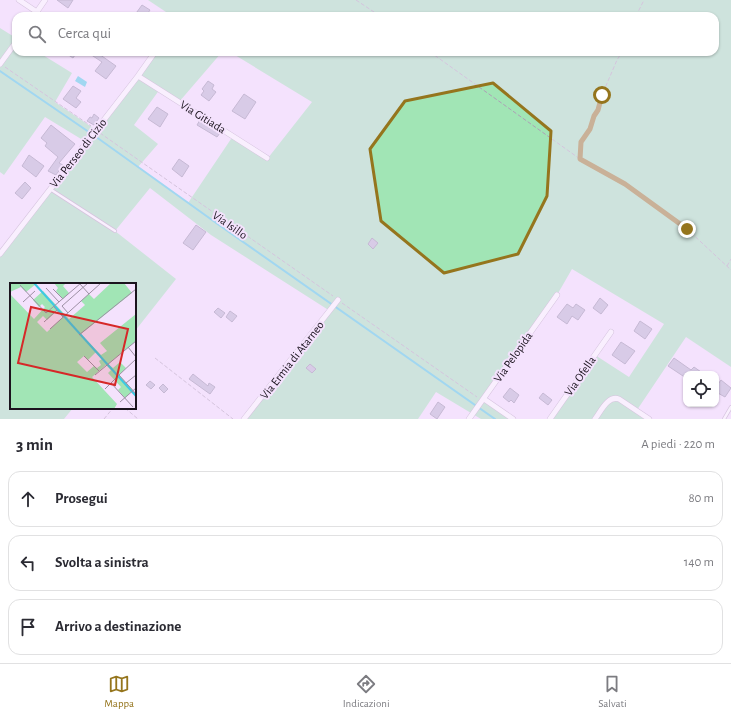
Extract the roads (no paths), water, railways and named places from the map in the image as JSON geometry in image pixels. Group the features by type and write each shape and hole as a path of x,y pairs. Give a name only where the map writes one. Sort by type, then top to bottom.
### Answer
{"street":[{"path":"19,0 34,12"},
{"path":"37,12 45,0"},
{"path":"0,64 12,48"},
{"name":"Via Perseo di Cizio","path":"0,254 152,56"},
{"name":"Via Gitiada","path":"138,76 267,158"},
{"name":"Via Pelopida","path":"469,419 557,296"},
{"name":"Via Ermia di Atarneo","path":"244,419 338,300"},
{"name":"Via Ofella","path":"550,419 611,332"},
{"path":"594,419 610,400 614,398 619,398 649,419"},
{"path":"484,399 513,419"}],"lane":[{"path":"50,189 115,231"},
{"path":"724,419 731,407"}],"water":[{"path":"78,76 87,82 85,87 75,81"}],"waterway":[{"path":"0,71 99,139 495,419"}]}
